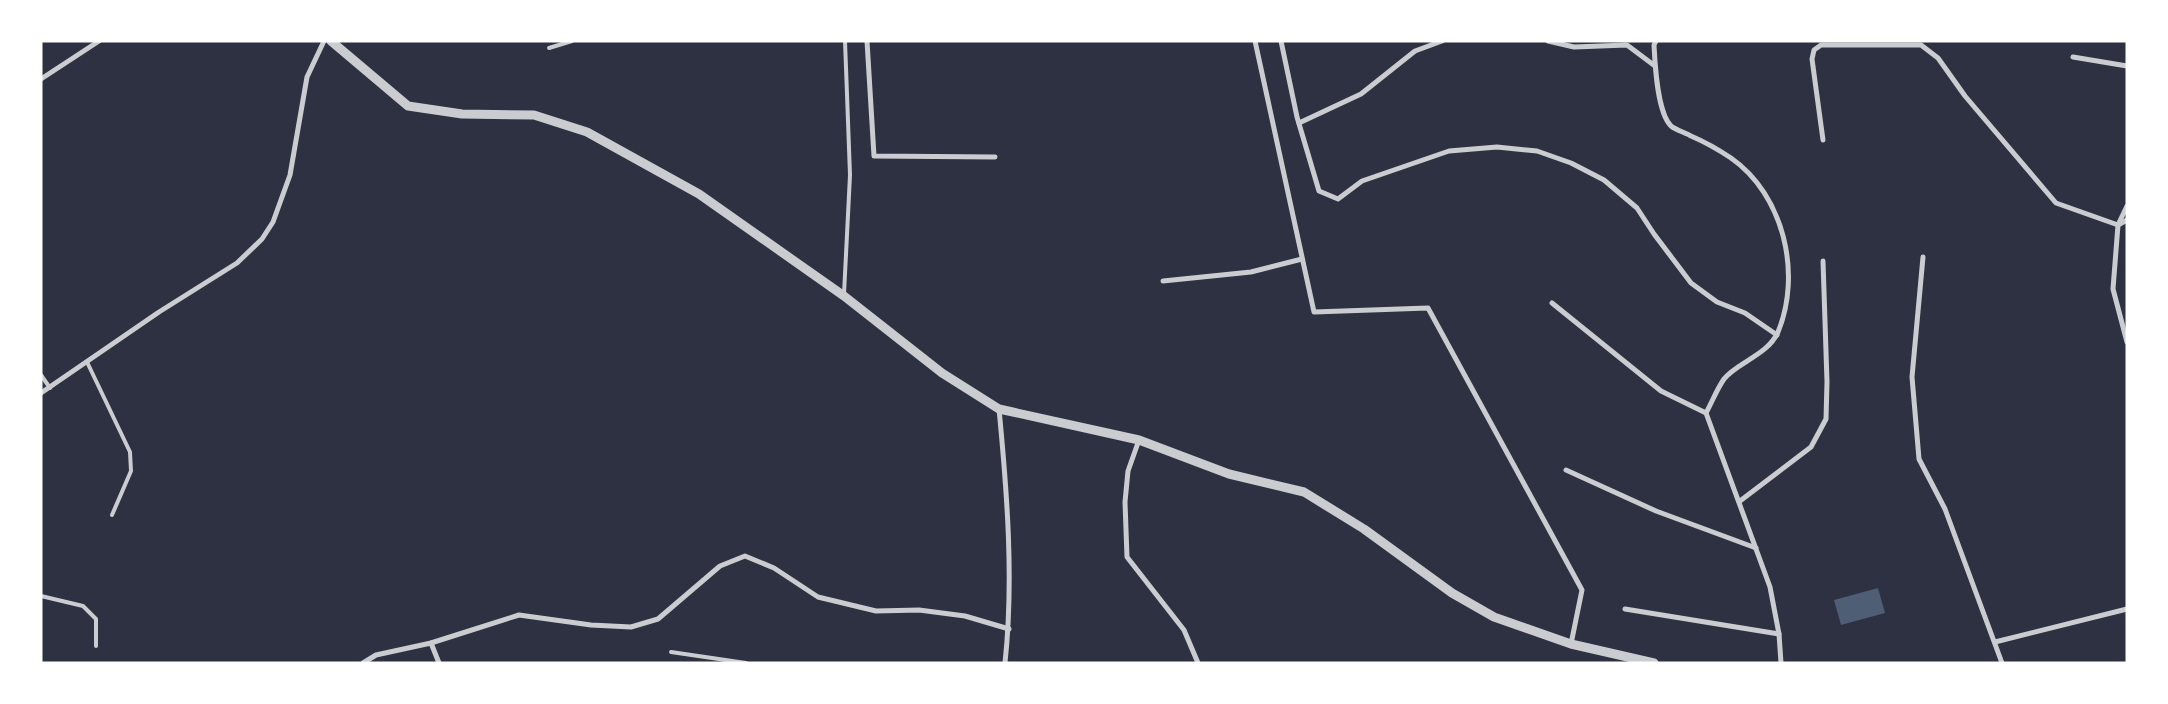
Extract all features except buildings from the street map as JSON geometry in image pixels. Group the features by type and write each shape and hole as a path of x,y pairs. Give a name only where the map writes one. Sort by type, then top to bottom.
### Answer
{"street":[{"path":"41,79 99,41"},
{"path":"41,393 159,312 237,263 262,239 273,222 290,175 307,76 324,41"},
{"path":"331,41 408,106 462,114 534,115 587,132 700,194 844,296 942,373 999,409 1139,440 1229,474 1304,492 1364,529 1452,593 1494,617 1571,644 1654,663"},
{"path":"867,41 874,156 995,157"},
{"path":"1255,41 1314,312 1428,308 1582,590 1571,644"},
{"path":"1281,41 1299,123 1319,192 1338,199 1362,181 1449,151 1497,147 1537,151 1571,163 1604,180 1637,208 1691,283 1717,302 1745,313 1777,335"},
{"path":"1299,123 1361,94 1415,51 1442,41"},
{"path":"1548,41 1574,47 1626,45 1655,66"},
{"path":"1656,41 1655,66 1662,107 1671,125 1730,157 1749,172 1767,198 1780,222 1788,278 1786,310 1777,335 1760,354 1724,378 1706,413"},
{"path":"1823,140 1812,59 1814,50 1821,45 1921,45 1938,58 1965,96 2056,203 2118,225 2127,220"},
{"path":"2073,57 2127,66"},
{"path":"2127,206 2118,225 2113,289 2127,342"},
{"path":"1923,256 1912,377 1918,459 1945,509 2002,663"},
{"path":"1163,281 1251,272 1302,259"},
{"path":"1740,501 1811,447 1826,419 1827,382 1823,261"},
{"path":"1552,304 1661,390 1706,413 1740,501 1770,587 1779,634 1781,663"},
{"path":"999,409 1006,490 1009,629 1005,663"},
{"path":"1139,440 1128,471 1125,502 1127,557 1184,630 1198,663"},
{"path":"1566,470 1656,511 1756,548"},
{"path":"363,663 376,655 431,643 519,615 591,625 631,627 658,619 720,566 745,556 774,568 818,597 876,611 919,610 966,616 1009,629"},
{"path":"1625,609 1779,634"},
{"path":"1995,642 2127,610"},
{"path":"431,643 439,663"}],"lane":[{"path":"549,48 572,41"},
{"path":"844,296 850,175 845,41"},
{"path":"87,362 130,452 131,471 112,515"},
{"path":"41,375 50,388"},
{"path":"41,596 83,606 96,619 96,646"},
{"path":"671,652 746,663"}],"water":[{"path":"1878,588 1885,613 1841,625 1834,600"}]}
